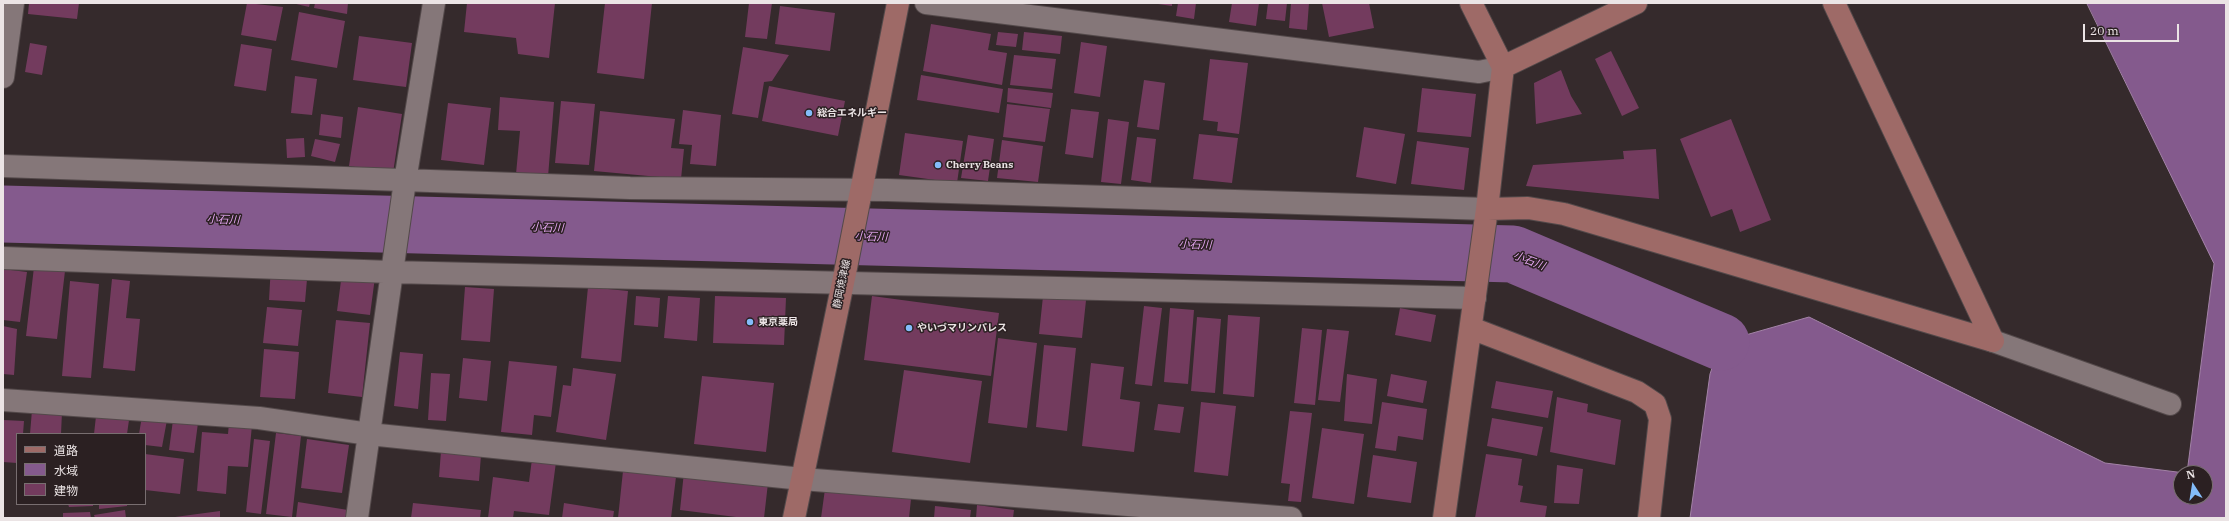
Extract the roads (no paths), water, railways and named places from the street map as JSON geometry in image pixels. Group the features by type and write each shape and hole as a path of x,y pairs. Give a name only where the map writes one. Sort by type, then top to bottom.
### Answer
{"street":[{"path":"3,77 13,3"},
{"path":"357,518 404,185 434,3"},
{"name":"静岡焼津線","path":"794,518 861,194 898,3"},
{"path":"926,3 1479,72 1503,67 1636,3"},
{"path":"1444,518 1476,293 1503,67 1471,3"},
{"path":"1834,3 1993,341"},
{"path":"3,166 404,185 630,188 861,194 1486,215 1528,208 1564,214 1993,341 2170,404"},
{"path":"3,258 1476,293"},
{"path":"1470,328 1637,392 1655,404 1660,419 1649,518"},
{"path":"3,400 259,418 369,434 802,479 1291,518"}],"water":[{"path":"2087,3 2226,3 2226,518 1690,518 1710,374 1721,342 1809,317 2105,463 2173,472 2173,505 2213,505 2213,465 2188,465 2214,264"}],"waterway":[{"name":"小石川","path":"3,214 1513,254 1721,342"}],"place":[{"name":"総合エネルギー","path":"809,113"},
{"name":"Cherry Beans","path":"938,165"},
{"name":"東京薬局","path":"750,322"},
{"name":"やいづマリンパレス","path":"909,328"}]}
